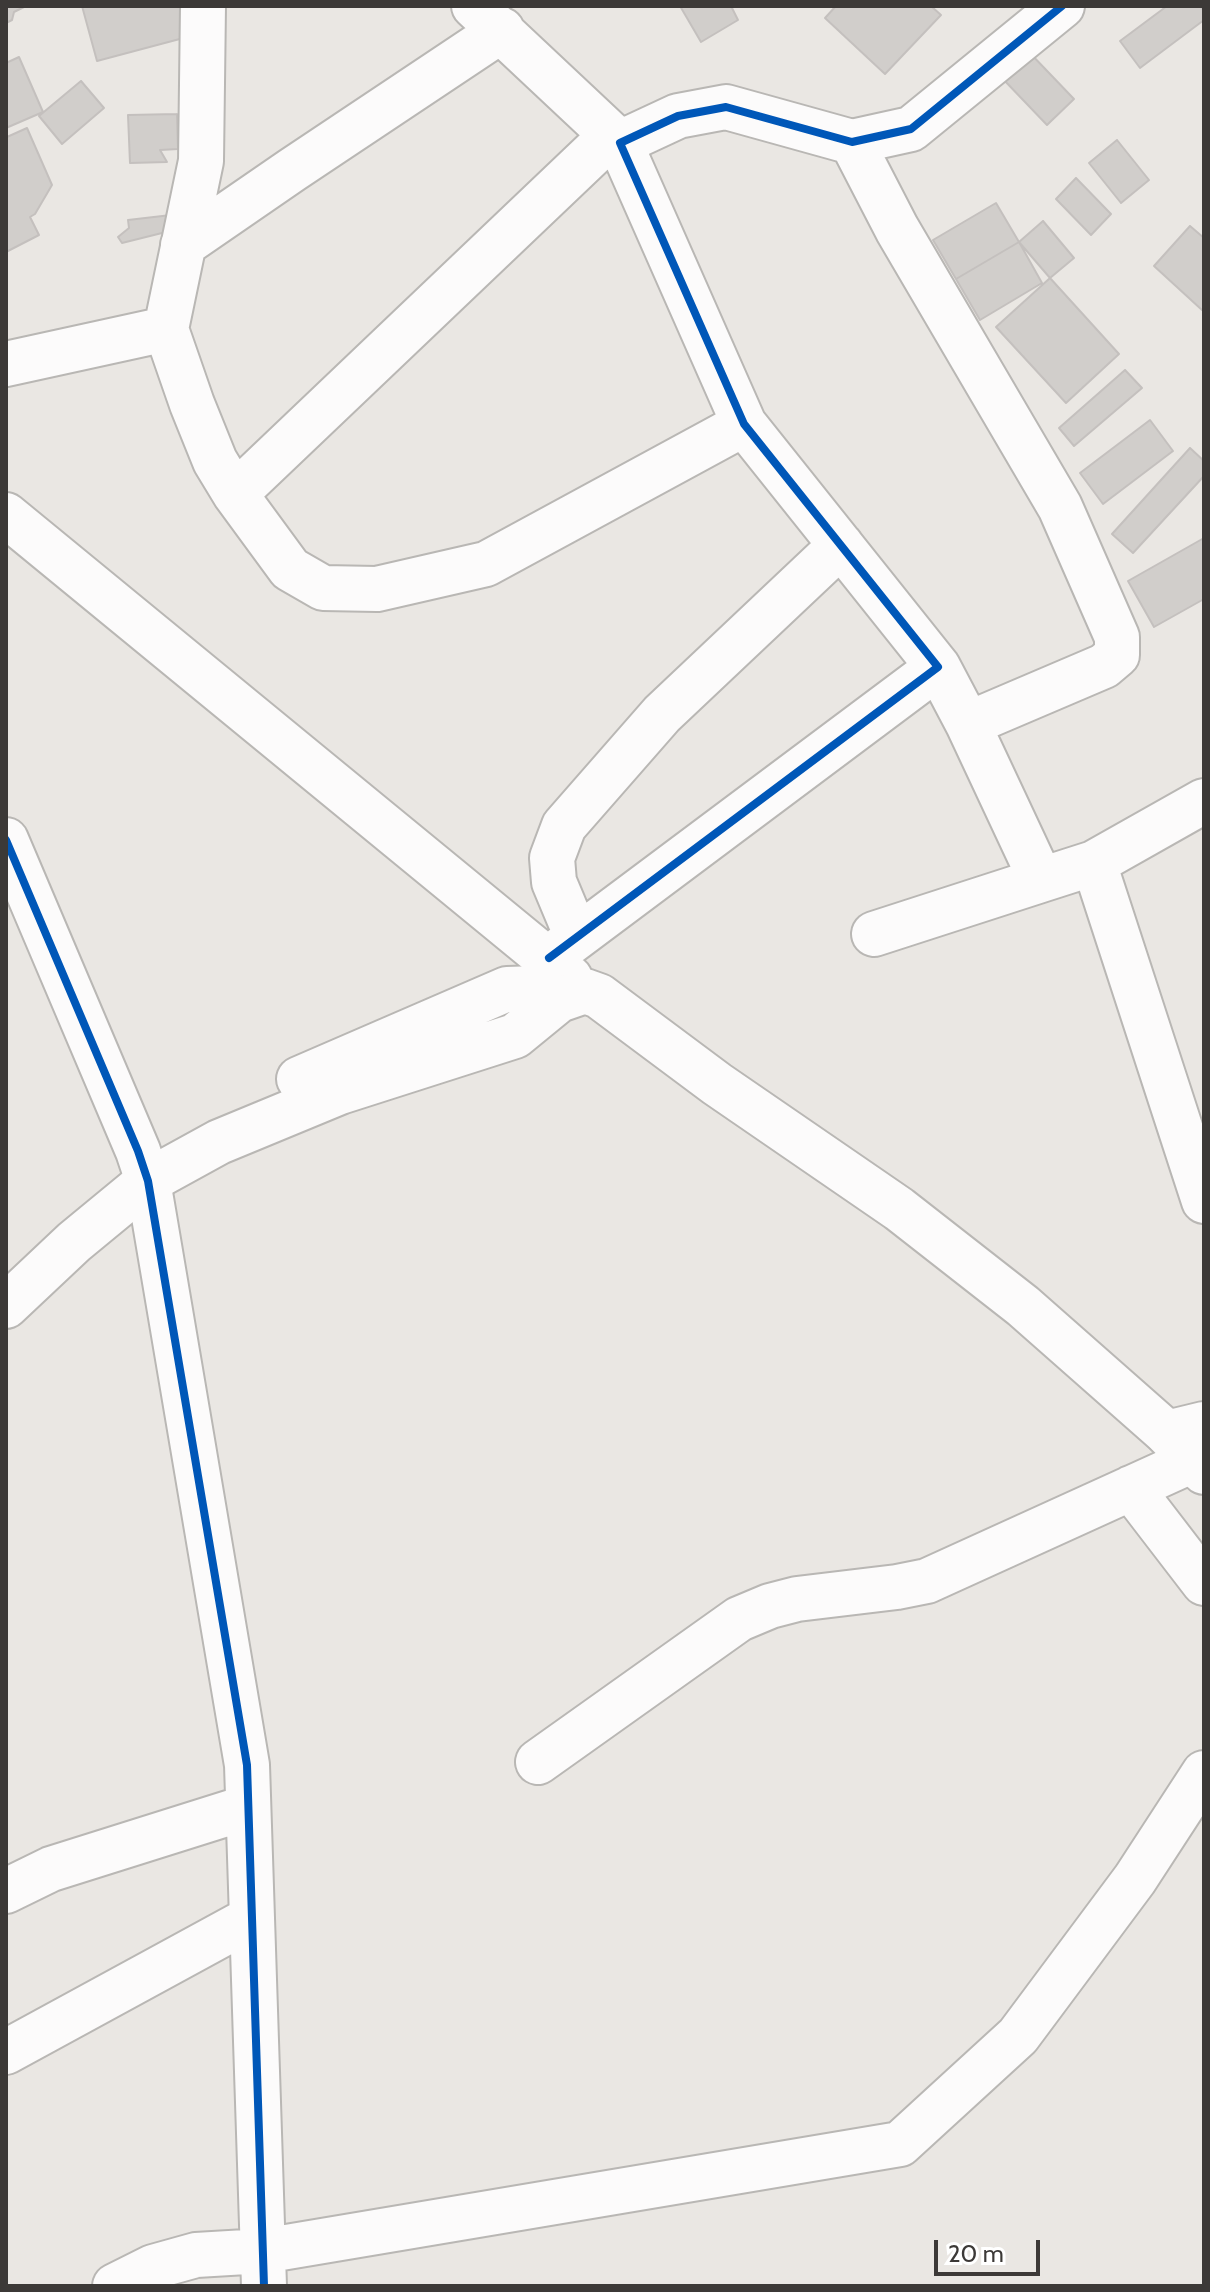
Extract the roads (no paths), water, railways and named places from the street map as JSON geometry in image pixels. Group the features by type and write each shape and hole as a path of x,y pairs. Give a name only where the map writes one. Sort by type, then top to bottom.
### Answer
{"street":[{"path":"203,6 201,161 166,329 215,461 290,569 323,588 377,589 486,564 744,424"},
{"path":"235,494 616,139 678,116 726,107 852,142 911,129 1062,6"},
{"path":"183,245 292,170 488,18 616,139 744,424 938,667 1041,880"},
{"path":"852,142 897,229 1060,507 1117,637 1117,655 1104,666 968,724"},
{"path":"6,364 166,329"},
{"path":"6,515 567,972 717,1084 899,1209 1023,1306 1192,1448 1131,1488 927,1581 797,1599 739,1619 538,1762"},
{"path":"567,972 552,858 564,826 662,714 841,545"},
{"path":"6,1271 99,1185 143,1166 443,1015 507,989 539,988 567,972 938,667"},
{"path":"874,934 1094,863 1204,801"},
{"path":"6,840 143,1166 247,1765 264,2268"},
{"path":"1094,863 1196,1149 1204,1201"},
{"path":"6,1306 74,1242 143,1166"},
{"path":"1131,1488 1204,1583"},
{"path":"115,2286 153,2267 196,2255 264,2268 900,2144 1018,2036 1135,1879 1204,1773"},
{"path":"6,1891 51,1869 248,1807"},
{"path":"6,2052 252,1918"}]}
